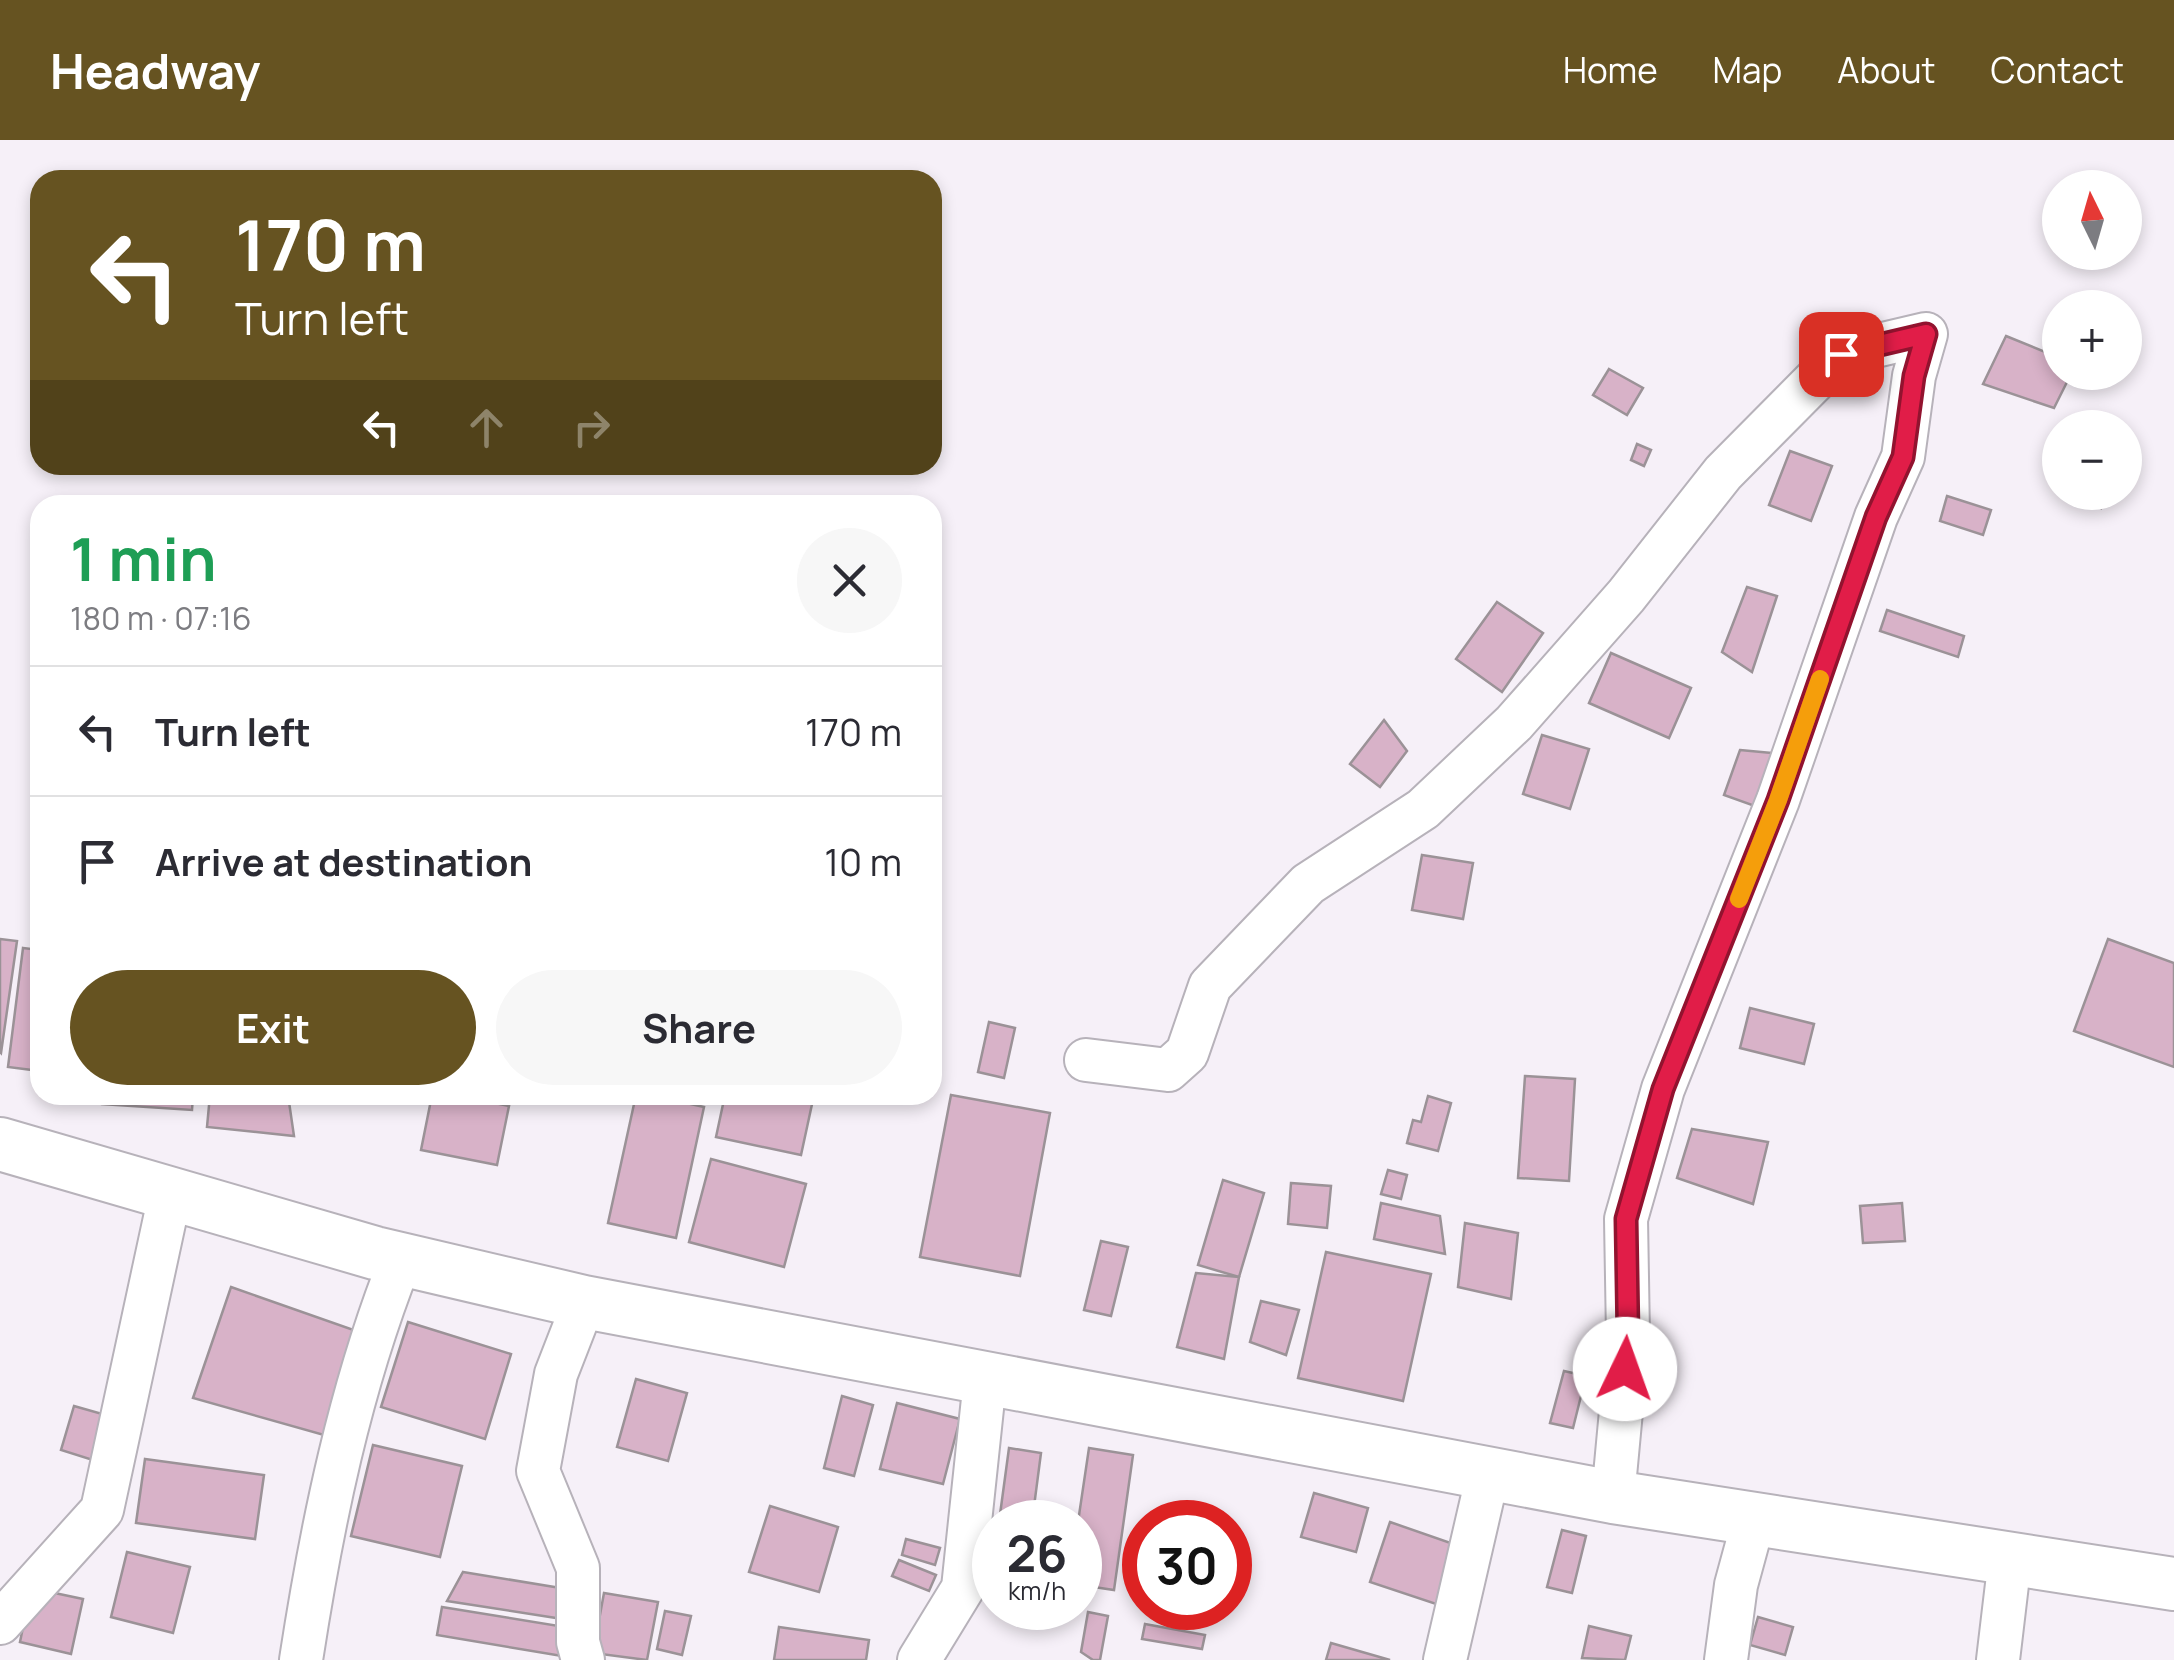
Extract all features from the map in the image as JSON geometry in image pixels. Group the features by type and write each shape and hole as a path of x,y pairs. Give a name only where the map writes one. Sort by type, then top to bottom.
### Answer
{"street":[{"path":"1086,1060 1168,1070 1187,1054 1210,986 1308,884 1423,809 1514,723 1626,596 1723,473 1841,354 1926,334 1914,376 1903,457 1876,517 1778,800 1663,1089 1626,1219 1628,1336 1613,1497"},
{"path":"0,1144 402,1259 584,1302 1613,1497 2174,1584"},
{"path":"0,1623 102,1510 170,1195"},
{"path":"302,1660 320,1534 376,1322 402,1259"},
{"path":"582,1660 578,1642 578,1568 538,1471 556,1374 584,1302"},
{"path":"918,1660 962,1588 984,1380"},
{"path":"1446,1660 1488,1474"},
{"path":"1726,1660 1736,1585 1754,1519"},
{"path":"1998,1660 2010,1558"}],"building":[{"path":"2006,336 2042,351 2042,390 2063,390 2054,408 1983,384"},
{"path":"1609,369 1643,388 1627,415 1593,395"},
{"path":"1637,444 1651,450 1644,466 1631,460"},
{"path":"1790,451 1832,466 1811,521 1769,505"},
{"path":"1947,496 1991,510 1983,535 1940,521"},
{"path":"1747,587 1777,596 1752,672 1722,652"},
{"path":"1497,602 1543,633 1502,692 1456,659"},
{"path":"1887,610 1964,636 1958,657 1880,631"},
{"path":"1611,653 1691,688 1669,738 1589,703"},
{"path":"1384,720 1407,751 1380,787 1350,764"},
{"path":"1542,735 1589,749 1570,809 1523,794"},
{"path":"1740,750 1783,754 1763,809 1724,795"},
{"path":"1422,855 1473,863 1463,919 1412,910"},
{"path":"0,939 17,941 1,1053 0,1052"},
{"path":"2108,939 2174,963 2174,1067 2074,1031"},
{"path":"23,948 30,949 30,1070 8,1067"},
{"path":"1750,1008 1814,1024 1804,1064 1740,1048"},
{"path":"989,1022 1015,1028 1004,1078 978,1072"},
{"path":"1525,1076 1575,1079 1569,1181 1518,1178"},
{"path":"951,1095 1050,1113 1020,1276 920,1257"},
{"path":"1428,1096 1451,1103 1438,1151 1407,1143 1413,1120 1421,1122"},
{"path":"117,1105 192,1105 192,1110"},
{"path":"209,1105 289,1105 294,1136 207,1127"},
{"path":"430,1105 509,1106 497,1165 421,1150"},
{"path":"634,1105 704,1107 676,1238 608,1223"},
{"path":"723,1105 812,1105 801,1155 716,1137"},
{"path":"1692,1129 1768,1142 1753,1204 1677,1178"},
{"path":"711,1159 806,1184 784,1267 689,1242"},
{"path":"1388,1170 1407,1175 1401,1199 1381,1194"},
{"path":"1223,1180 1264,1193 1239,1277 1198,1265"},
{"path":"1291,1183 1331,1186 1327,1228 1288,1224"},
{"path":"1381,1203 1440,1216 1445,1254 1374,1239"},
{"path":"1902,1203 1905,1241 1863,1243 1860,1206"},
{"path":"1465,1223 1518,1233 1511,1299 1458,1287"},
{"path":"1101,1241 1128,1247 1111,1316 1084,1310"},
{"path":"1326,1252 1431,1274 1403,1401 1298,1378"},
{"path":"1196,1273 1239,1277 1224,1359 1177,1347"},
{"path":"231,1287 365,1334 331,1437 193,1398"},
{"path":"1261,1301 1299,1310 1286,1355 1250,1342"},
{"path":"408,1322 511,1354 485,1439 381,1407"},
{"path":"1564,1371 1586,1376 1573,1428 1550,1423"},
{"path":"636,1379 687,1393 668,1461 617,1447"},
{"path":"842,1396 873,1405 854,1476 824,1468"},
{"path":"897,1403 960,1419 943,1484 880,1469"},
{"path":"74,1406 113,1417 99,1462 61,1450"},
{"path":"373,1445 462,1466 440,1557 351,1536"},
{"path":"1009,1448 1041,1453 1035,1500 1002,1500"},
{"path":"1089,1448 1133,1455 1127,1500 1122,1500 1114,1590 1102,1588 1102,1500 1081,1500"},
{"path":"145,1459 264,1475 255,1539 136,1523"},
{"path":"1314,1493 1368,1508 1356,1552 1301,1537"},
{"path":"770,1506 838,1527 819,1592 749,1572"},
{"path":"1390,1522 1465,1548 1445,1607 1370,1582"},
{"path":"1562,1530 1586,1536 1572,1593 1547,1587"},
{"path":"906,1539 940,1548 935,1565 902,1555"},
{"path":"127,1552 190,1567 173,1633 111,1617"},
{"path":"899,1560 936,1575 929,1591 892,1576"},
{"path":"463,1572 573,1590 569,1620 447,1601"},
{"path":"31,1588 83,1599 71,1654 20,1642"},
{"path":"604,1593 658,1602 647,1660 593,1653"},
{"path":"442,1607 565,1627 568,1657 437,1635"},
{"path":"665,1611 691,1616 682,1655 657,1649"},
{"path":"1102,1615 1108,1616 1100,1660 1081,1652 1085,1630 1102,1630"},
{"path":"1758,1617 1793,1627 1785,1655 1750,1645"},
{"path":"1589,1626 1631,1636 1625,1660 1582,1658"},
{"path":"779,1627 869,1640 866,1660 774,1660"},
{"path":"1144,1630 1205,1635 1202,1649 1142,1639"},
{"path":"1331,1643 1390,1660 1326,1660"}],"slow traffic":[{"path":"1739,899 1820,679"}],"route":[{"path":"1625,1369 1626,1219 1663,1089 1778,800 1876,517 1903,457 1914,376 1926,334 1841,354"}]}
